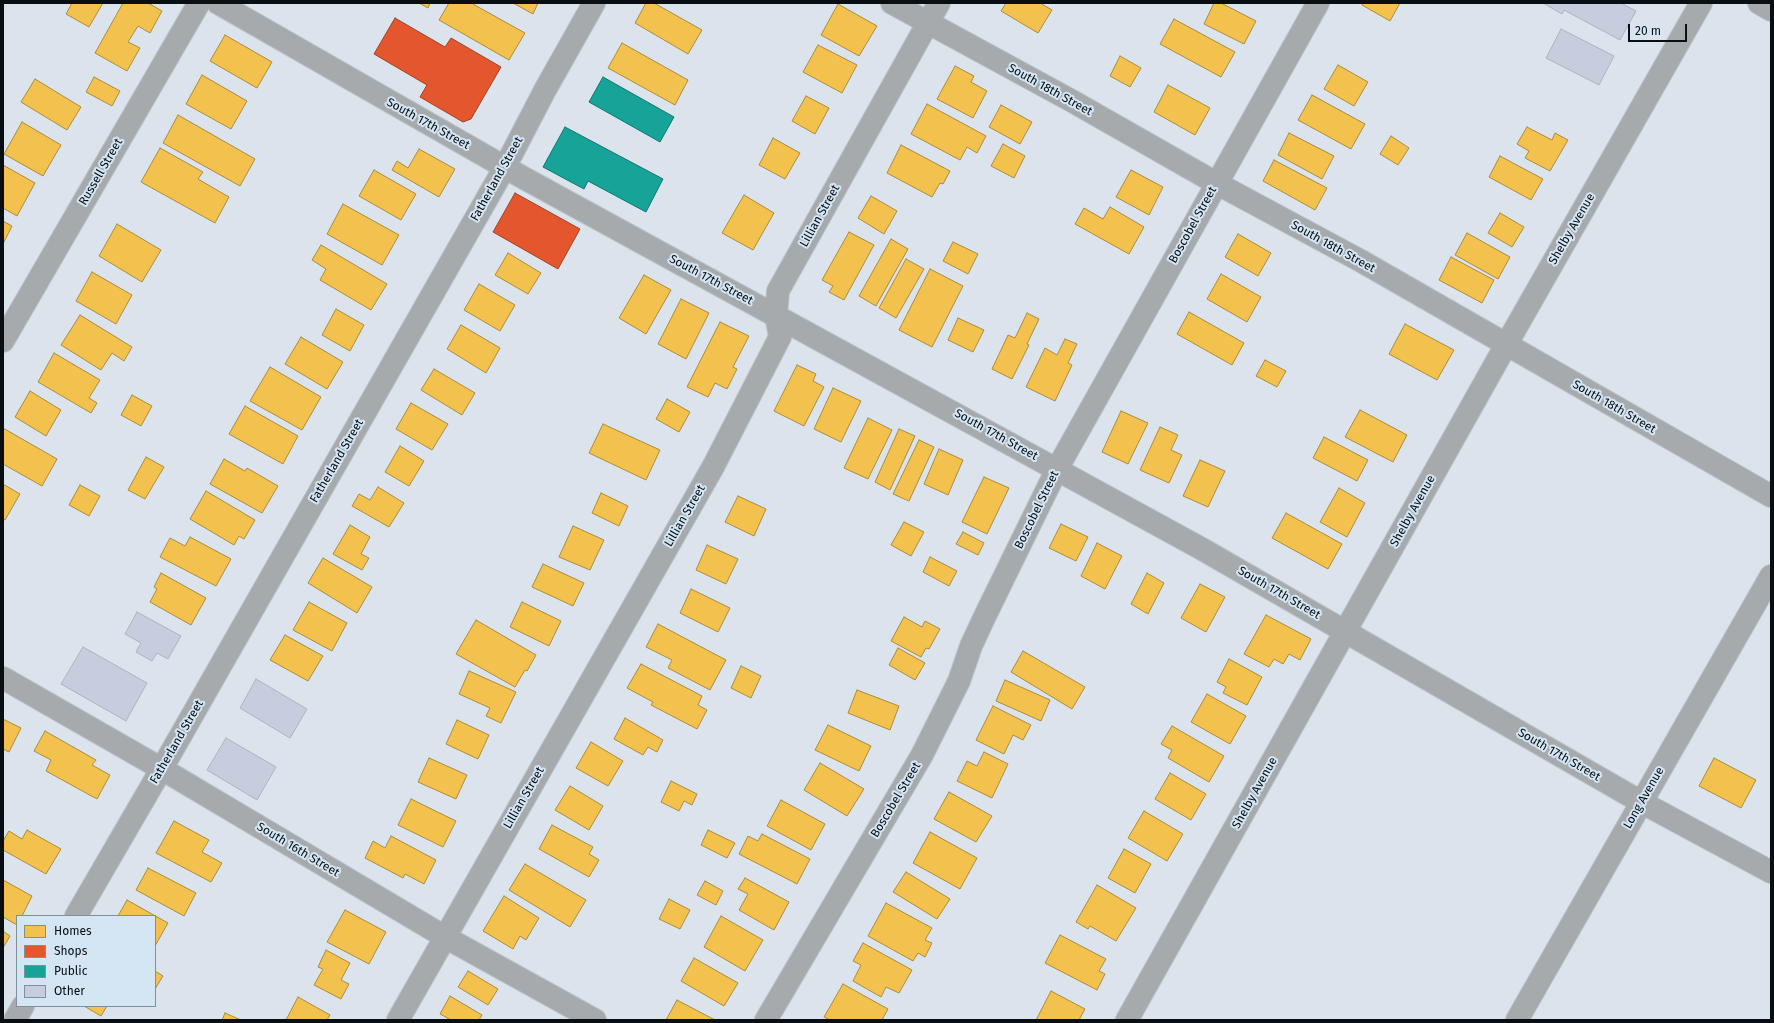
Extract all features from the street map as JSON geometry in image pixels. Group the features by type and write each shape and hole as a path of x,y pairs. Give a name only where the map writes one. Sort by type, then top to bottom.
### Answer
{"street":[{"name":"Russell Street","path":"3,341 199,3"},
{"name":"South 17th Street","path":"218,3 505,167 1057,469 1641,802 1771,872"},
{"name":"Fatherland Street","path":"77,915 162,769 505,167 545,90 594,3"},
{"name":"South 18th Street","path":"892,3 1216,183 1361,261 1771,496"},
{"name":"Lillian Street","path":"398,1020 713,467 780,337 776,315 778,291 939,3"},
{"name":"Boscobel Street","path":"766,1020 922,755 959,681 971,646 984,618 1057,469 1318,3"},
{"name":"Shelby Avenue","path":"1127,1020 1506,345 1702,3"},
{"path":"1759,3 1771,10"},
{"name":"Long Avenue","path":"1517,1020 1771,576"},
{"name":"South 16th Street","path":"3,678 162,769 445,937 595,1020"},
{"path":"15,1020 22,1007"}],"building: Homes":[{"path":"72,3 103,3 89,27 66,14"},
{"path":"123,3 148,3 162,11 150,33 138,26 128,42 140,48 127,71 95,53"},
{"path":"419,3 430,3 428,8"},
{"path":"449,3 471,3 525,33 509,60 439,20"},
{"path":"513,3 538,3 533,14"},
{"path":"646,3 654,3 702,30 688,54 635,23"},
{"path":"1006,3 1040,3 1052,10 1038,33 1001,11"},
{"path":"1214,3 1221,3 1256,21 1244,44 1204,24"},
{"path":"1363,3 1400,3 1390,21 1362,5"},
{"path":"838,4 877,26 859,56 821,35"},
{"path":"1174,19 1235,52 1221,77 1160,44"},
{"path":"225,35 272,62 257,88 210,61"},
{"path":"622,43 688,80 675,105 608,68"},
{"path":"818,45 857,65 842,93 803,72"},
{"path":"1120,56 1141,68 1130,87 1110,76"},
{"path":"1338,65 1368,82 1354,106 1324,89"},
{"path":"955,66 974,76 971,82 987,91 973,118 937,99"},
{"path":"202,75 247,101 231,129 186,104"},
{"path":"94,77 120,91 112,106 86,92"},
{"path":"35,79 81,107 67,130 21,102"},
{"path":"1168,85 1210,108 1195,135 1154,112"},
{"path":"1312,95 1365,124 1351,149 1298,120"},
{"path":"806,96 829,108 815,134 792,121"},
{"path":"927,104 986,136 977,153 967,147 960,160 911,134"},
{"path":"1001,105 1032,122 1020,144 989,127"},
{"path":"178,115 255,159 240,186 163,143"},
{"path":"22,122 61,145 43,176 4,154"},
{"path":"1527,127 1552,140 1555,133 1568,140 1550,171 1525,158 1529,151 1517,144"},
{"path":"1289,133 1334,156 1322,179 1278,155"},
{"path":"1391,136 1409,148 1398,165 1380,154"},
{"path":"773,138 800,153 785,179 759,165"},
{"path":"1003,144 1025,156 1014,178 991,166"},
{"path":"901,145 950,171 943,184 940,183 932,197 887,173"},
{"path":"160,148 203,172 198,179 229,197 215,223 141,182"},
{"path":"419,149 455,169 439,197 392,170 397,161 408,168"},
{"path":"1500,156 1543,179 1531,200 1489,177"},
{"path":"1274,160 1327,188 1315,210 1263,181"},
{"path":"3,165 35,183 17,216 3,208"},
{"path":"374,170 416,194 401,220 359,196"},
{"path":"1131,170 1163,187 1149,215 1116,197"},
{"path":"744,195 774,213 753,250 722,233"},
{"path":"871,196 897,211 884,234 858,218"},
{"path":"343,204 399,235 382,265 327,234"},
{"path":"1110,207 1144,227 1129,254 1075,224 1084,208 1103,219"},
{"path":"1500,213 1524,227 1512,247 1488,233"},
{"path":"3,221 12,226 3,244"},
{"path":"117,224 161,250 142,282 99,256"},
{"path":"849,232 874,245 844,300 829,292 833,286 822,280"},
{"path":"1467,233 1510,257 1498,279 1455,255"},
{"path":"1238,234 1271,253 1258,276 1225,257"},
{"path":"891,239 908,249 876,306 859,296"},
{"path":"953,242 978,254 968,274 943,261"},
{"path":"321,245 387,284 371,310 320,280 326,269 312,260"},
{"path":"508,253 541,273 528,294 495,275"},
{"path":"1451,257 1494,280 1482,303 1439,280"},
{"path":"906,259 924,269 896,318 879,308"},
{"path":"930,269 963,286 932,347 899,330"},
{"path":"92,272 132,295 116,324 76,301"},
{"path":"1221,274 1261,297 1247,322 1207,299"},
{"path":"644,275 671,290 646,334 619,318"},
{"path":"479,284 515,305 500,331 464,310"},
{"path":"681,299 709,313 686,359 658,344"},
{"path":"336,309 364,325 350,351 322,335"},
{"path":"1189,312 1244,343 1232,365 1177,334"},
{"path":"1027,313 1039,319 1027,344 1029,345 1012,379 992,369 1008,335 1015,338"},
{"path":"80,315 132,347 124,361 112,353 101,370 61,345"},
{"path":"958,318 984,330 973,352 948,340"},
{"path":"720,322 749,336 733,367 737,369 727,389 715,383 708,397 687,387"},
{"path":"1405,324 1454,350 1437,380 1389,354"},
{"path":"461,325 500,348 486,373 447,349"},
{"path":"301,337 343,362 327,389 285,364"},
{"path":"1065,339 1077,344 1068,363 1072,365 1055,401 1026,387 1045,348 1057,355"},
{"path":"54,353 100,380 89,398 97,403 91,413 38,382"},
{"path":"1265,360 1286,371 1277,387 1256,376"},
{"path":"797,365 816,374 813,381 824,387 804,426 774,411"},
{"path":"270,367 321,397 302,430 250,401"},
{"path":"434,369 475,393 462,415 421,390"},
{"path":"833,388 861,401 841,442 814,429"},
{"path":"30,391 61,410 46,436 15,417"},
{"path":"132,395 152,406 141,426 121,415"},
{"path":"667,399 690,412 679,432 656,419"},
{"path":"411,403 448,424 432,450 396,429"},
{"path":"245,406 298,436 283,464 229,434"},
{"path":"1360,410 1407,435 1393,462 1345,437"},
{"path":"1121,411 1148,423 1128,464 1102,452"},
{"path":"868,418 892,430 868,479 844,468"},
{"path":"603,424 660,450 646,480 589,453"},
{"path":"1160,427 1178,435 1171,450 1182,455 1169,483 1140,470"},
{"path":"3,428 57,459 42,486 3,464"},
{"path":"899,429 915,436 890,490 875,482"},
{"path":"1324,437 1368,460 1357,481 1313,458"},
{"path":"919,440 934,447 909,501 893,494"},
{"path":"400,446 424,461 409,486 385,472"},
{"path":"939,449 963,460 948,495 924,484"},
{"path":"146,457 164,467 145,499 128,490"},
{"path":"224,459 245,471 247,468 278,486 262,513 210,484"},
{"path":"1200,460 1225,471 1208,507 1183,496"},
{"path":"984,477 1009,488 987,534 962,522"},
{"path":"3,484 20,494 5,520 3,519"},
{"path":"80,485 100,496 89,516 69,505"},
{"path":"378,487 404,503 389,527 352,506 359,494 370,500"},
{"path":"1339,488 1365,503 1347,537 1320,522"},
{"path":"206,491 255,520 244,539 239,536 234,545 190,519"},
{"path":"601,493 628,506 619,526 592,513"},
{"path":"738,496 766,509 754,536 725,522"},
{"path":"1286,513 1342,544 1328,569 1272,538"},
{"path":"904,522 924,532 911,556 891,545"},
{"path":"1061,524 1088,537 1076,561 1049,548"},
{"path":"350,525 370,537 361,554 369,558 362,570 333,554"},
{"path":"573,526 604,540 590,570 559,557"},
{"path":"963,532 984,543 978,555 956,544"},
{"path":"190,537 231,559 216,586 160,557 170,538 185,546"},
{"path":"1097,543 1122,556 1105,589 1081,576"},
{"path":"707,545 738,559 726,584 696,570"},
{"path":"930,557 957,571 949,586 923,572"},
{"path":"323,558 372,587 357,613 308,583"},
{"path":"543,564 584,583 573,606 532,587"},
{"path":"161,573 206,598 191,625 150,602 157,589 154,587"},
{"path":"1147,573 1164,583 1148,614 1131,604"},
{"path":"1200,584 1225,597 1206,632 1181,618"},
{"path":"691,589 730,608 718,632 680,613"},
{"path":"309,602 347,623 332,651 293,630"},
{"path":"522,602 561,621 549,646 510,627"},
{"path":"1266,615 1311,639 1300,660 1289,654 1283,664 1274,659 1269,667 1244,654"},
{"path":"904,617 922,627 925,621 940,629 929,649 926,648 921,657 891,641"},
{"path":"476,620 536,655 527,671 525,670 515,687 456,654"},
{"path":"658,624 726,660 710,690 668,668 672,660 646,647"},
{"path":"285,635 323,656 308,681 270,660"},
{"path":"898,648 925,663 915,680 889,665"},
{"path":"1023,651 1085,687 1072,709 1011,672"},
{"path":"1229,659 1262,677 1247,705 1223,693 1226,687 1217,682"},
{"path":"641,664 702,696 698,705 707,710 697,729 651,705 653,702 627,688"},
{"path":"741,666 761,676 751,698 731,688"},
{"path":"469,671 516,692 501,723 486,716 490,708 459,694"},
{"path":"1005,680 1050,700 1041,721 996,701"},
{"path":"857,690 899,706 890,730 848,713"},
{"path":"1207,694 1246,716 1230,744 1191,722"},
{"path":"993,706 1031,725 1023,740 1013,735 1004,754 976,740"},
{"path":"625,718 663,740 657,752 648,747 643,755 614,739"},
{"path":"3,719 21,728 9,752 3,749"},
{"path":"457,720 489,735 478,759 446,744"},
{"path":"828,725 871,746 859,771 815,750"},
{"path":"1172,726 1224,756 1209,782 1168,758 1172,750 1161,744"},
{"path":"45,731 96,760 92,765 110,775 97,799 46,771 51,760 34,751"},
{"path":"591,742 623,761 608,786 576,768"},
{"path":"984,752 1008,764 992,798 957,781 967,761 977,766"},
{"path":"429,758 467,775 456,799 418,782"},
{"path":"1714,758 1756,780 1741,808 1699,786"},
{"path":"820,763 864,789 847,816 804,790"},
{"path":"1170,773 1206,794 1191,820 1155,799"},
{"path":"671,781 697,794 692,805 684,801 679,811 661,802"},
{"path":"570,786 603,806 589,830 555,810"},
{"path":"949,792 992,816 976,842 934,819"},
{"path":"411,799 456,821 443,847 398,825"},
{"path":"781,800 825,824 811,850 767,826"},
{"path":"1144,811 1183,834 1167,861 1128,838"},
{"path":"174,821 209,840 202,852 222,863 211,882 156,853"},
{"path":"552,825 593,847 589,854 599,860 589,877 539,849"},
{"path":"27,830 61,849 46,874 3,850 3,841 9,831 22,839"},
{"path":"708,830 735,843 727,858 701,845"},
{"path":"930,832 977,858 960,889 913,863"},
{"path":"762,834 810,859 797,884 739,854 748,836 758,841"},
{"path":"391,836 436,860 424,884 405,874 403,878 365,858 373,841 385,848"},
{"path":"1124,849 1151,864 1135,893 1108,878"},
{"path":"525,864 586,900 570,927 509,890"},
{"path":"148,868 196,893 184,916 136,890"},
{"path":"906,872 950,899 937,919 893,892"},
{"path":"745,878 789,902 774,930 739,910 748,894 738,889"},
{"path":"3,880 32,896 22,915 16,915 16,924 3,917"},
{"path":"705,881 723,891 716,905 697,895"},
{"path":"1097,885 1136,908 1116,941 1090,926 1088,929 1076,922"},
{"path":"504,896 539,918 526,940 520,936 513,949 483,931"},
{"path":"669,899 690,910 680,929 659,919"},
{"path":"127,900 154,915 119,915"},
{"path":"886,903 932,928 925,940 932,943 925,957 918,953 913,961 868,936"},
{"path":"345,910 386,932 369,964 327,942"},
{"path":"156,916 168,923 156,944"},
{"path":"721,916 763,940 745,971 704,947"},
{"path":"3,931 10,936 3,948"},
{"path":"1060,935 1106,959 1099,971 1105,974 1097,990 1045,963"},
{"path":"863,943 912,970 899,993 886,987 881,997 853,981 861,965 853,961"},
{"path":"326,950 350,963 341,980 349,984 341,999 314,985 323,969 318,967"},
{"path":"694,958 738,983 724,1006 681,981"},
{"path":"468,971 498,989 488,1005 458,987"},
{"path":"156,972 163,976 156,987"},
{"path":"843,984 888,1009 882,1020 830,1020 824,1017"},
{"path":"1051,991 1085,1009 1079,1020 1036,1020"},
{"path":"450,996 482,1015 479,1020 451,1020 440,1014"},
{"path":"298,997 330,1015 327,1020 286,1020"},
{"path":"677,1000 715,1020 666,1020"},
{"path":"86,1007 106,1007 101,1016"},
{"path":"225,1013 241,1020 222,1020"}],"building: Shops":[{"path":"395,18 445,47 451,38 501,67 471,119 463,122 420,97 427,85 374,54"},
{"path":"515,193 580,229 558,269 493,232"}],"building: Public":[{"path":"603,77 674,117 660,142 589,102"},
{"path":"565,127 663,179 646,212 588,181 584,189 543,167"}],"building: Other":[{"path":"1543,3 1621,3 1636,11 1620,40 1564,10 1562,14"},
{"path":"1561,29 1614,56 1599,85 1546,58"},
{"path":"137,612 181,636 168,659 157,653 152,661 136,652 141,643 125,634"},
{"path":"83,647 147,683 126,721 61,684"},
{"path":"256,679 307,709 290,738 240,708"},
{"path":"226,738 276,767 257,800 207,770"}]}
